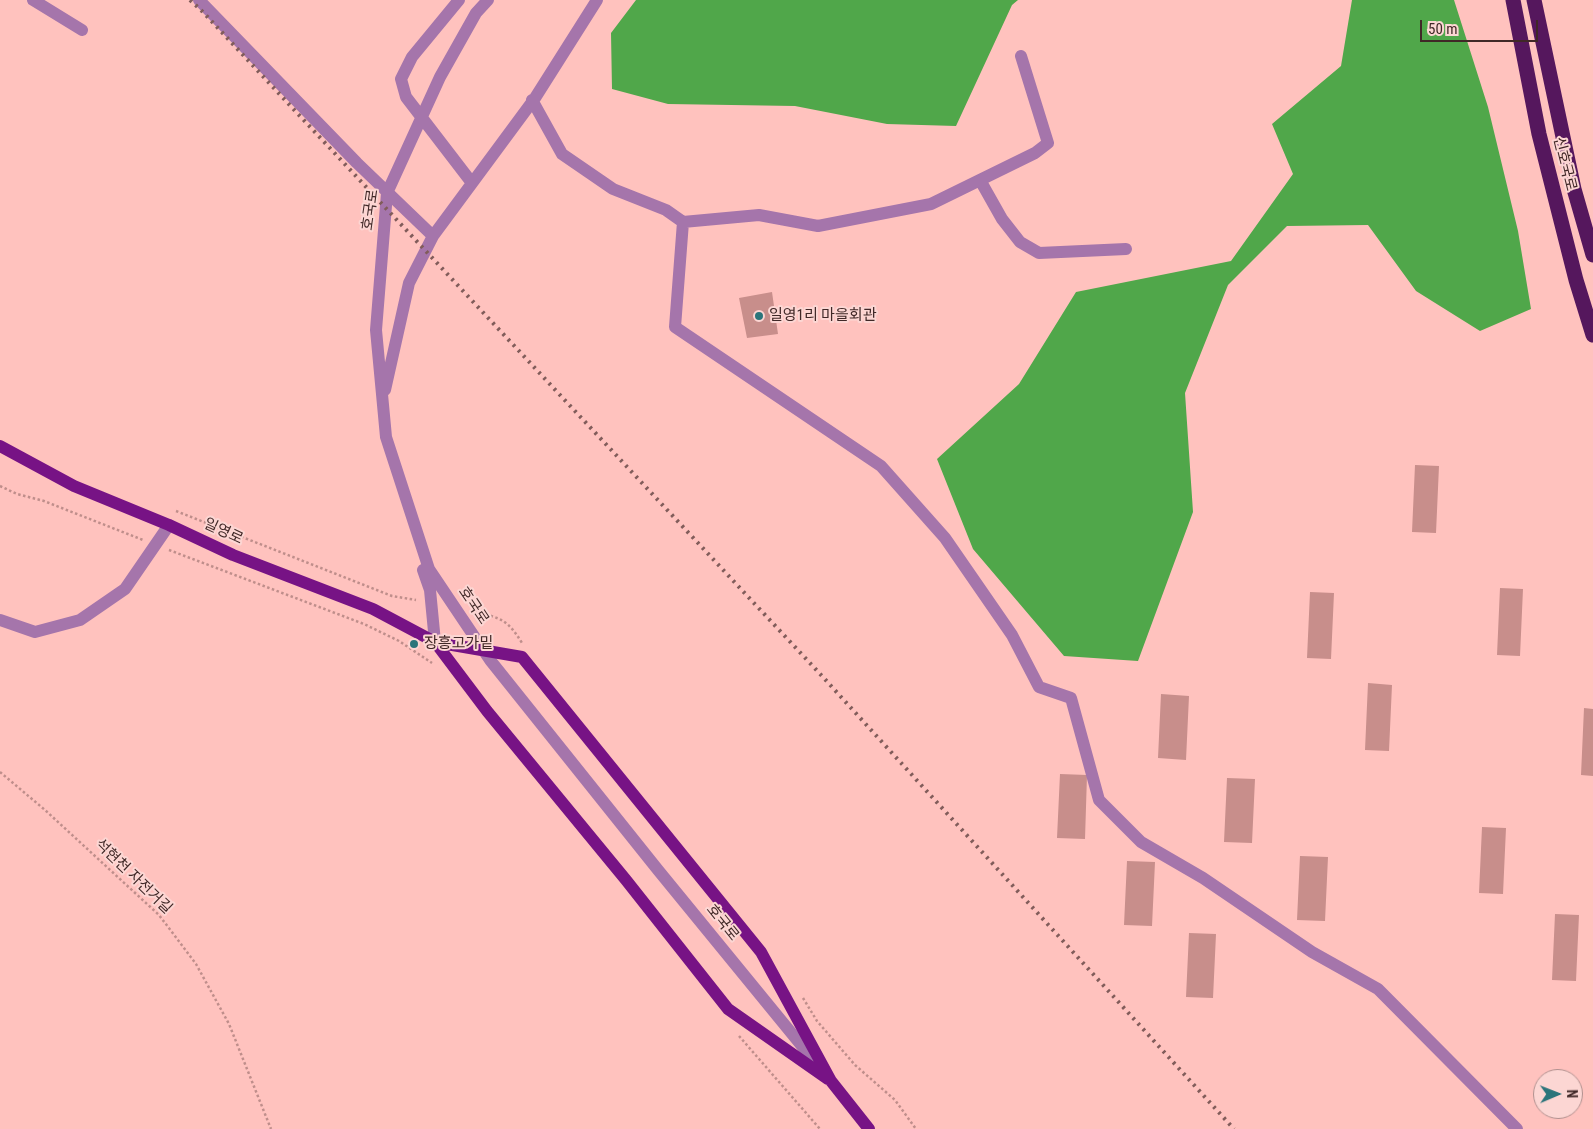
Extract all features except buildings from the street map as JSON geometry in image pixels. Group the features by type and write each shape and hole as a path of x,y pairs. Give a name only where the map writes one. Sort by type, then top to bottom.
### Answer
{"highway":[{"name":"신호국로","path":"1513,0 1538,134 1576,280 1593,334"},
{"name":"신호국로","path":"1534,0 1574,189 1593,255"}],"main road":[{"name":"일영로","path":"0,446 74,486 170,525 233,555 373,609 435,642"},
{"path":"435,642 522,657 761,952 831,1081"},
{"path":"435,642 487,711 626,880 728,1009 831,1081"},
{"name":"호국로","path":"831,1081 870,1129"}],"street":[{"path":"33,0 82,30"},
{"path":"199,0 357,163 433,236"},
{"path":"459,0 412,57 401,78 406,97 472,183"},
{"name":"호국로","path":"488,0 476,13 440,77 387,193 376,330 386,437 429,569 490,660 744,976 831,1081"},
{"path":"435,642 430,590 410,532 383,396 409,283 433,236 532,100 597,0"},
{"path":"532,100 562,154 613,189 666,210 683,222 758,215 818,226 930,204 1035,153 1048,143 1021,56"},
{"path":"980,180 1002,219 1014,235 1020,242 1039,253 1126,249"},
{"path":"683,222 675,327 882,466 945,538 1012,635 1039,687 1071,698 1099,800 1142,842 1203,878 1312,952 1378,989 1517,1129"},
{"path":"0,620 34,632 80,620 124,589 170,525"}],"path":[{"path":"0,486 16,494 44,501 364,624 399,641 433,663"},
{"name":"석현천 자전거길","path":"0,772 45,810 159,915 196,964 229,1024 272,1129"},
{"path":"738,1035 820,1129"}],"green space":[{"path":"636,0 1018,0 1012,5 956,126 887,124 795,106 668,104 612,89 611,33"},
{"path":"1352,0 1454,0 1488,107 1518,231 1531,309 1480,331 1416,291 1368,225 1287,226 1228,285 1185,393 1193,512 1138,661 1064,656 973,549 937,459 1019,384 1076,292 1231,261 1293,174 1272,124 1341,66"}],"railway":[{"path":"190,0 822,676 1234,1129"}],"place":[{"name":"일영1리 마을회관","path":"759,316"},
{"name":"장흥고가밑","path":"414,644"}]}
